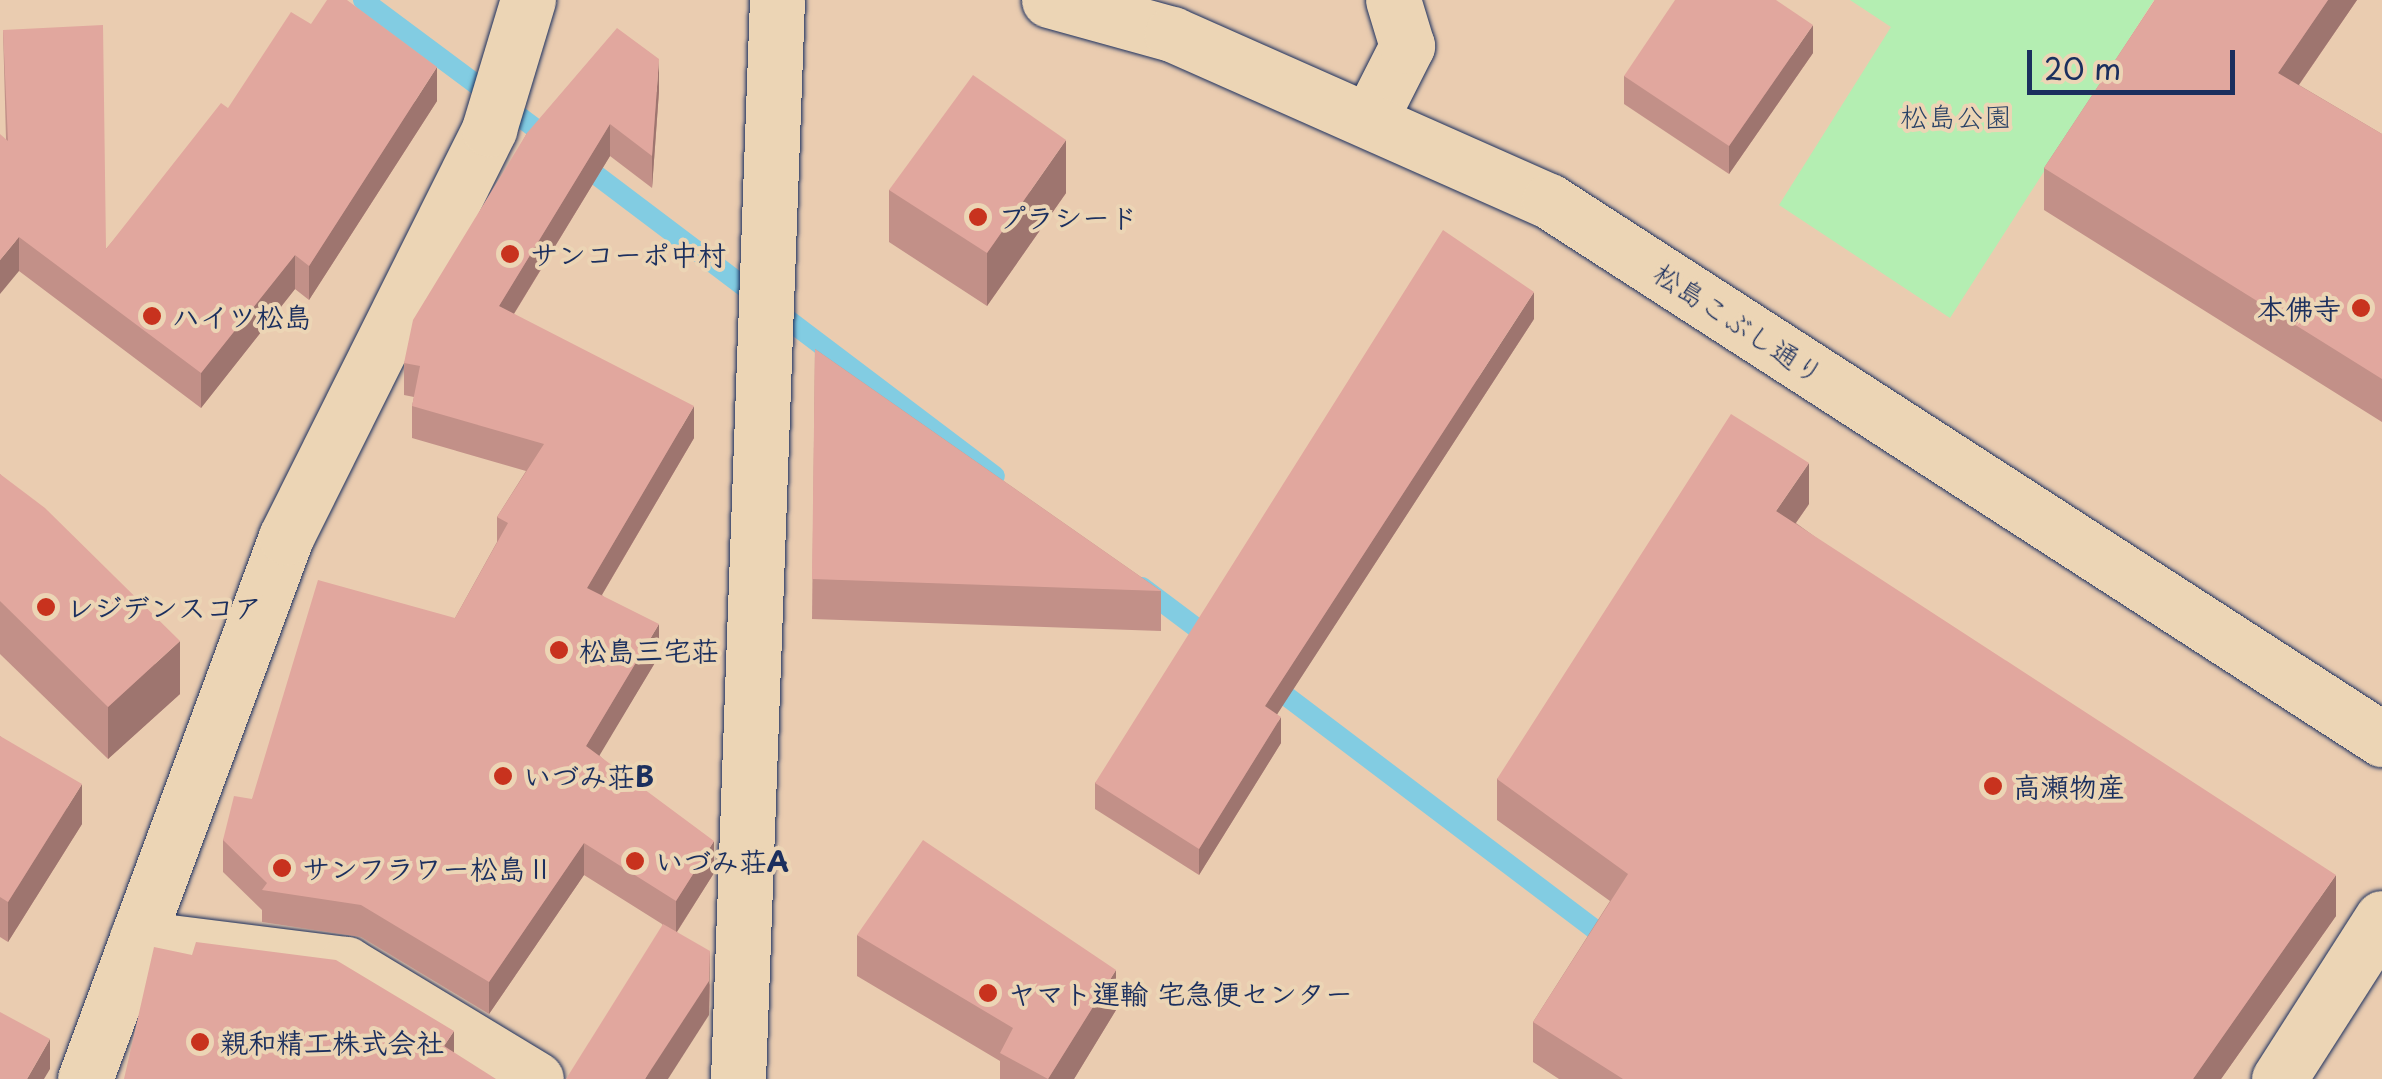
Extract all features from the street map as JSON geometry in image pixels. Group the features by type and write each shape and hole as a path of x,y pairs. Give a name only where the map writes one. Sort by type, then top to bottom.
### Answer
{"street":[{"path":"85,1079 286,537 489,129 528,0"},
{"path":"738,1079 776,0"},
{"name":"松島こぶし通り","path":"1049,0 1172,34 1371,118 1549,201 2382,739"},
{"path":"1371,118 1407,46 1393,0"},
{"path":"2279,1079 2382,918"},
{"path":"137,938 346,964 536,1079"}],"green space":[{"name":"松島公園","path":"1850,0 2154,0 1950,318 1779,205 1891,27"}],"building":[{"path":"327,0 347,0 437,67 309,266 295,255 201,373 19,237 0,260 0,134 8,141 3,30 103,25 106,249 221,103 228,108 291,12 311,24"},
{"path":"1675,0 1776,0 1813,25 1729,146 1624,76"},
{"path":"2155,0 2328,0 2278,73 2382,134 2382,379 2044,168"},
{"path":"617,28 659,59 652,156 610,124 499,306 694,406 587,588 659,624 586,746 714,841 676,901 584,843 489,982 361,905 262,890 267,883 223,840 234,796 252,799 318,580 455,618 508,523 497,517 544,444 412,406 420,366 404,363 413,320 527,133"},
{"path":"973,75 1066,140 987,253 889,190"},
{"path":"1443,230 1534,292 1265,706 1281,717 1199,849 1095,783"},
{"path":"815,349 1161,591 812,579"},
{"path":"1731,414 1809,463 1776,511 2336,875 2193,1079 1623,1079 1533,1022 1628,874 1497,779"},
{"path":"0,474 45,508 180,641 108,707 0,601"},
{"path":"0,736 82,784 8,902 0,897"},
{"name":"ヤマト運輸 宅急便センター","path":"923,840 1116,970 1048,1079 1000,1053 1013,1028 857,935"},
{"path":"663,924 710,951 709,981 645,1079 566,1079"},
{"path":"196,942 336,960 454,1031 444,1046 496,1079 124,1079 154,947 192,955"},
{"path":"0,1012 50,1039 27,1079 0,1079"}],"waterway":[{"path":"363,0 552,141"},
{"path":"579,162 995,476"},
{"path":"1142,587 1214,641"},
{"path":"1269,683 1613,943"}],"place":[{"name":"プラシード","path":"978,217"},
{"name":"サンコーポ中村","path":"510,254"},
{"name":"本佛寺","path":"2361,308"},
{"name":"ハイツ松島","path":"152,316"},
{"name":"レジデンスコア","path":"46,607"},
{"name":"松島三宅荘","path":"559,650"},
{"name":"いづみ荘B","path":"503,776"},
{"name":"高瀬物産","path":"1993,786"},
{"name":"いづみ荘A","path":"635,861"},
{"name":"サンフラワー松島Ⅱ","path":"282,868"},
{"name":"ヤマト運輸 宅急便センター","path":"988,993"},
{"name":"親和精工株式会社","path":"200,1042"}]}
